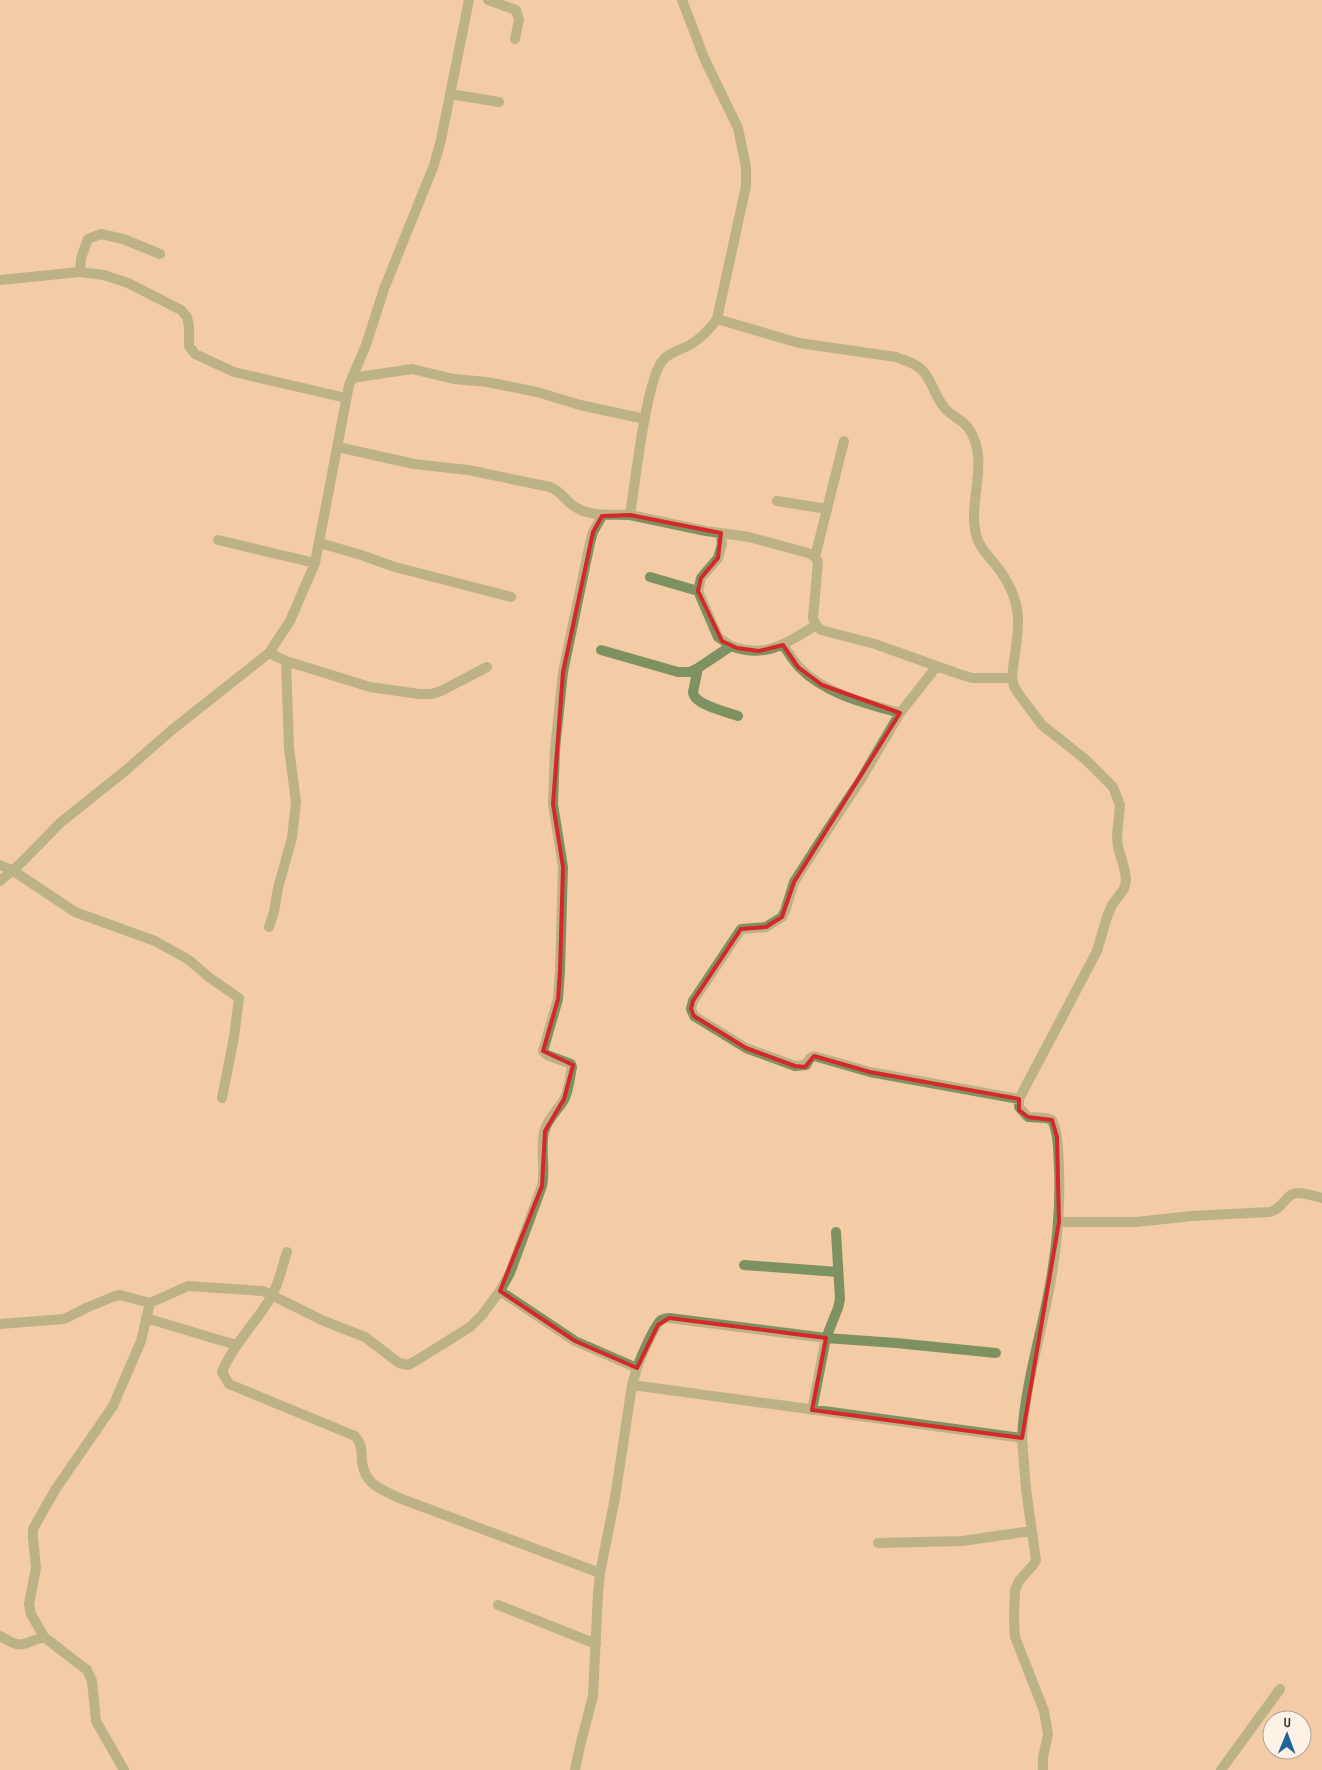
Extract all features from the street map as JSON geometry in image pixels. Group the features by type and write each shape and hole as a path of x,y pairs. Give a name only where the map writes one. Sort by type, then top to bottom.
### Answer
{"street":[{"path":"0,881 60,823 125,771 166,734 269,653 290,621 315,563 346,398 352,378 366,345 384,289 434,165 441,140 469,0"},
{"path":"488,0 516,10 519,20 515,39"},
{"path":"630,515 645,419 654,377 665,358 690,345 710,329 717,319 746,186 746,167 738,128 705,60 682,0"},
{"path":"450,94 499,102"},
{"path":"80,272 81,258 88,239 101,234 123,239 160,254"},
{"path":"0,280 80,272 104,275 128,283 181,310 187,317 189,346 195,354 234,372 346,398"},
{"path":"717,319 798,343 896,357 918,366 924,372 944,408 950,415 968,427 976,440 978,456 974,523 976,536 979,544 1000,570 1012,590 1018,609 1019,625 1012,678 1014,686 1042,725 1085,759 1114,787 1120,805 1117,836 1118,846 1126,870 1124,889 1112,905 1097,951 1019,1099 1021,1112 1028,1116 1052,1120 1055,1127 1059,1178 1059,1222 1055,1261 1028,1387 1022,1438 1036,1560 1019,1581 1015,1590 1014,1618 1015,1637 1044,1711 1048,1734 1043,1758 1043,1770"},
{"path":"352,378 412,369 454,379 487,382 537,392 580,405 645,419"},
{"path":"844,441 815,557 819,568 814,618 816,625 821,630 875,644 972,678 1012,678"},
{"path":"338,447 414,464 468,470 550,487 576,508 602,516 630,515 706,531 749,536 786,546 815,557"},
{"path":"777,501 827,509"},
{"path":"0,1324 64,1319 114,1296 150,1303 188,1286 263,1291 324,1321 364,1337 399,1363 408,1365 470,1327 482,1315 500,1291 510,1273 542,1186 545,1173 542,1148 544,1131 564,1098 572,1067 571,1064 547,1055 544,1051 558,999 560,970 563,867 553,804 555,749 565,658 590,543 593,532 602,516"},
{"path":"721,533 722,544 718,558 701,578 698,591 718,637 731,646 759,651 783,646 816,625"},
{"path":"218,540 315,563"},
{"path":"320,543 395,567 510,597"},
{"path":"650,577 698,591"},
{"path":"601,650 678,672 690,672 731,646"},
{"path":"783,646 798,667 822,685 860,701 900,713"},
{"path":"269,653 286,662 356,684 419,694 432,694 443,690 487,667"},
{"path":"269,927 292,838 296,802 289,748 286,662"},
{"path":"937,666 900,713 860,781 794,882 782,917 766,927 742,929 693,1001 691,1009 694,1016 746,1048 795,1066 806,1065 810,1058 814,1056 870,1072 1019,1099"},
{"path":"698,668 693,696 698,702 738,716"},
{"path":"0,865 12,870 75,912 155,941 189,960 210,978 239,998 234,1037 222,1098"},
{"path":"1059,1222 1136,1222 1192,1216 1269,1212 1277,1210 1293,1194 1306,1194 1322,1198"},
{"path":"812,1410 826,1338 840,1299 836,1232"},
{"path":"287,1252 272,1296 236,1345 222,1372 229,1384 355,1436 362,1444 364,1475 374,1486 399,1498 600,1573"},
{"path":"744,1265 838,1272"},
{"path":"500,1291 575,1341 637,1368"},
{"path":"124,1770 96,1721 92,1681 87,1670 44,1637 31,1614 29,1604 36,1568 32,1538 33,1529 55,1490 113,1406 122,1389 141,1341 150,1303"},
{"path":"146,1318 236,1345"},
{"path":"575,1770 593,1696 600,1573 615,1498 632,1385 640,1357 662,1320 669,1318 826,1338 996,1353"},
{"path":"632,1385 1022,1438"},
{"path":"878,1543 962,1541 1032,1531"},
{"path":"498,1605 596,1644"},
{"path":"0,1636 16,1645 22,1646 30,1641 44,1637"},
{"path":"1221,1770 1280,1690"}],"highlighted area":[{"path":"630,515 721,533 718,558 701,578 698,591 722,641 737,648 759,651 783,645 798,667 822,685 900,713 794,882 782,917 766,927 741,929 693,1001 691,1009 694,1016 746,1048 795,1066 805,1067 814,1056 870,1072 1019,1099 1019,1110 1028,1117 1052,1120 1057,1137 1059,1222 1022,1438 812,1410 826,1338 669,1318 658,1325 637,1368 575,1341 500,1291 542,1186 545,1131 564,1099 573,1065 543,1051 558,999 560,970 563,867 553,804 563,672 593,532 602,516"}]}
